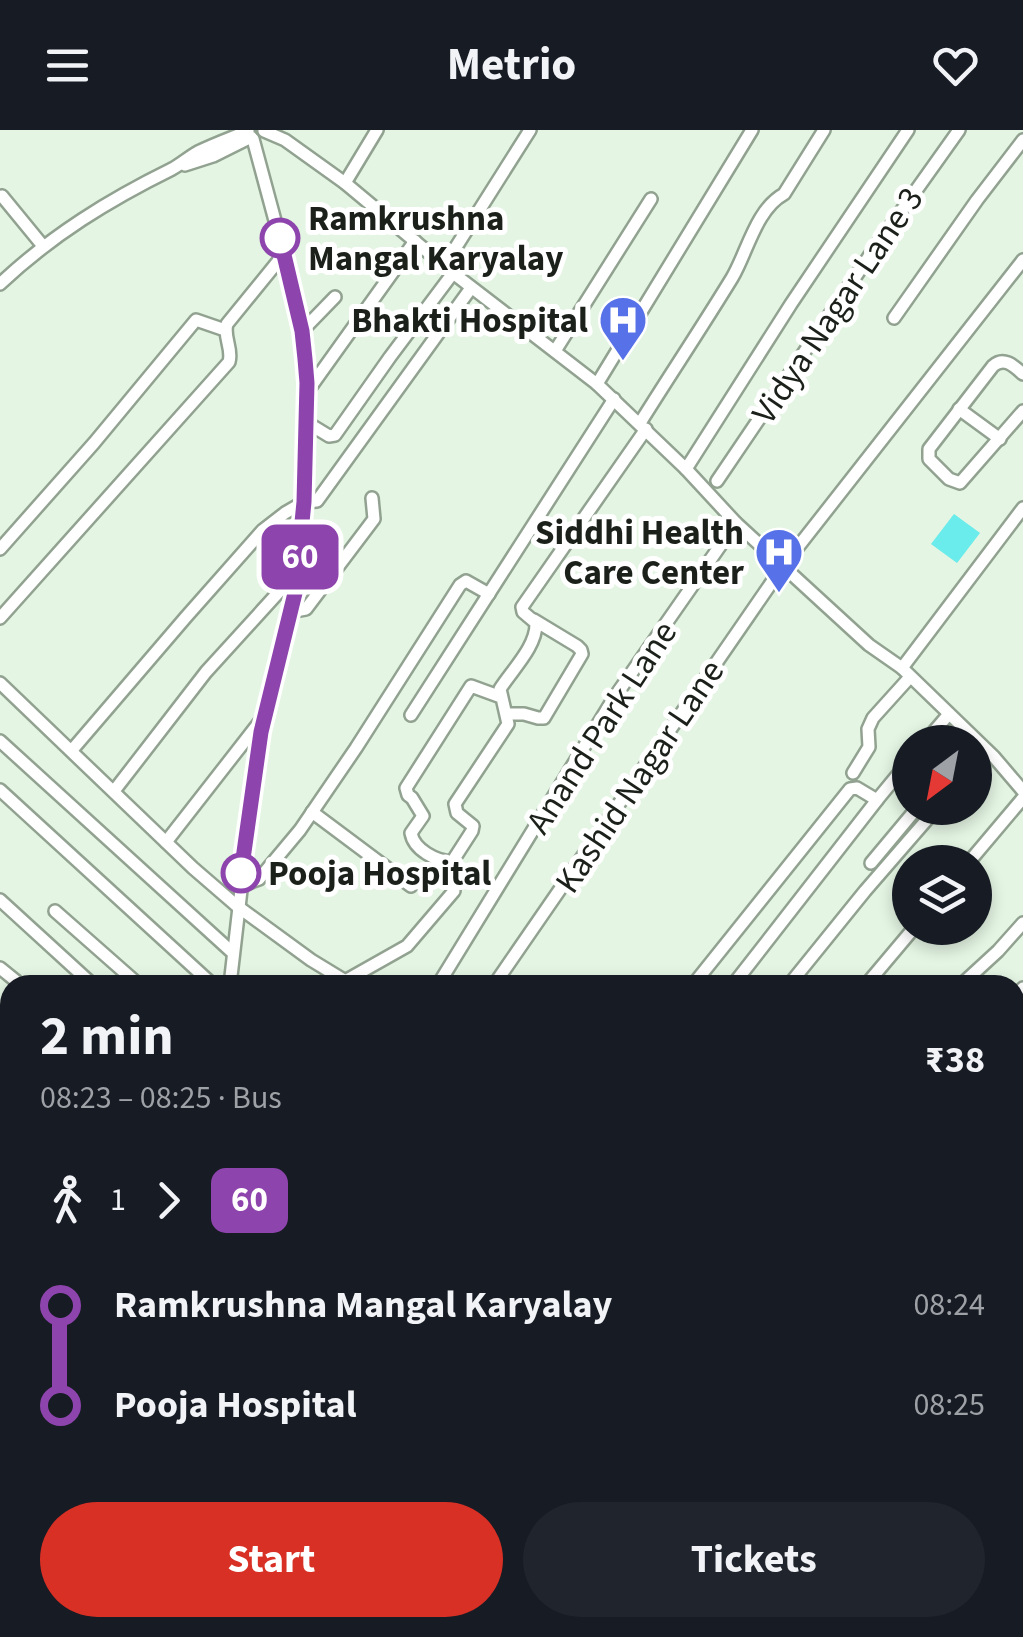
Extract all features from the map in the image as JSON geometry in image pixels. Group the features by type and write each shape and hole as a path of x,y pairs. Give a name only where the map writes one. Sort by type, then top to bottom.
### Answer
{"street":[{"path":"345,184 377,130"},
{"path":"306,422 329,436 335,435 448,270 530,130"},
{"path":"597,384 752,130"},
{"path":"507,714 544,718 582,654 577,646 523,612 522,607 643,426 732,278 756,225 784,194 824,130"},
{"path":"686,469 790,304 908,130"},
{"name":"Vidya Nagar Lane 3","path":"717,480 959,130"},
{"path":"231,975 255,768 298,570 304,502 307,393 302,331 255,133"},
{"path":"2,280 76,222 176,167 213,156 255,133 285,140 597,384 736,523 869,645 906,672 958,725"},
{"path":"894,318 1023,140"},
{"path":"2,196 43,246"},
{"path":"555,351 650,199"},
{"path":"307,393 415,241"},
{"path":"0,618 229,362 227,324 284,254"},
{"name":"Kashid Nagar Lane","path":"501,975 782,566 1023,260"},
{"path":"72,750 264,530 304,502 317,501 472,288"},
{"path":"302,331 335,297"},
{"path":"0,549 196,320 226,330"},
{"path":"1023,374 1009,363 998,362 932,445 927,454 929,459 960,483 1023,411"},
{"path":"412,715 614,399"},
{"path":"959,409 1000,439"},
{"path":"290,612 306,608 374,519 372,498"},
{"path":"853,773 869,747 868,729 874,718 1023,508"},
{"name":"Anand Park Lane","path":"444,975 614,698 736,523"},
{"path":"114,791 206,672 298,570"},
{"path":"240,886 259,879 312,812 462,583 469,582 488,594"},
{"path":"501,697 470,686 406,788 422,813 411,833 412,840 418,848 448,862 452,862 473,826 457,812 455,804 508,724 500,689 537,630 534,620"},
{"path":"0,683 238,906 334,975"},
{"path":"939,725 948,714"},
{"path":"166,842 265,715"},
{"path":"0,740 234,953"},
{"path":"982,845 1023,794 992,757"},
{"path":"740,975 892,782"},
{"path":"702,975 850,789 858,788 877,800"},
{"path":"0,790 203,975"},
{"path":"312,812 411,886"},
{"path":"871,863 903,825"},
{"path":"796,975 923,825"},
{"path":"361,975 407,946 454,891"},
{"path":"0,900 82,975"},
{"path":"55,911 128,975"},
{"path":"972,975 1023,923"},
{"path":"874,975 900,945"}],"water":[{"path":"954,514 980,533 957,563 931,544"}],"bus line":[{"name":"60","path":"241,873 261,732 295,593 304,502 305,359 280,238"}],"place":[{"name":"Ramkrushna Mangal Karyalay","path":"280,238"},
{"name":"Bhakti Hospital","path":"623,362"},
{"name":"Siddhi Health Care Center","path":"779,594"},
{"name":"Pooja Hospital","path":"241,873"}]}
